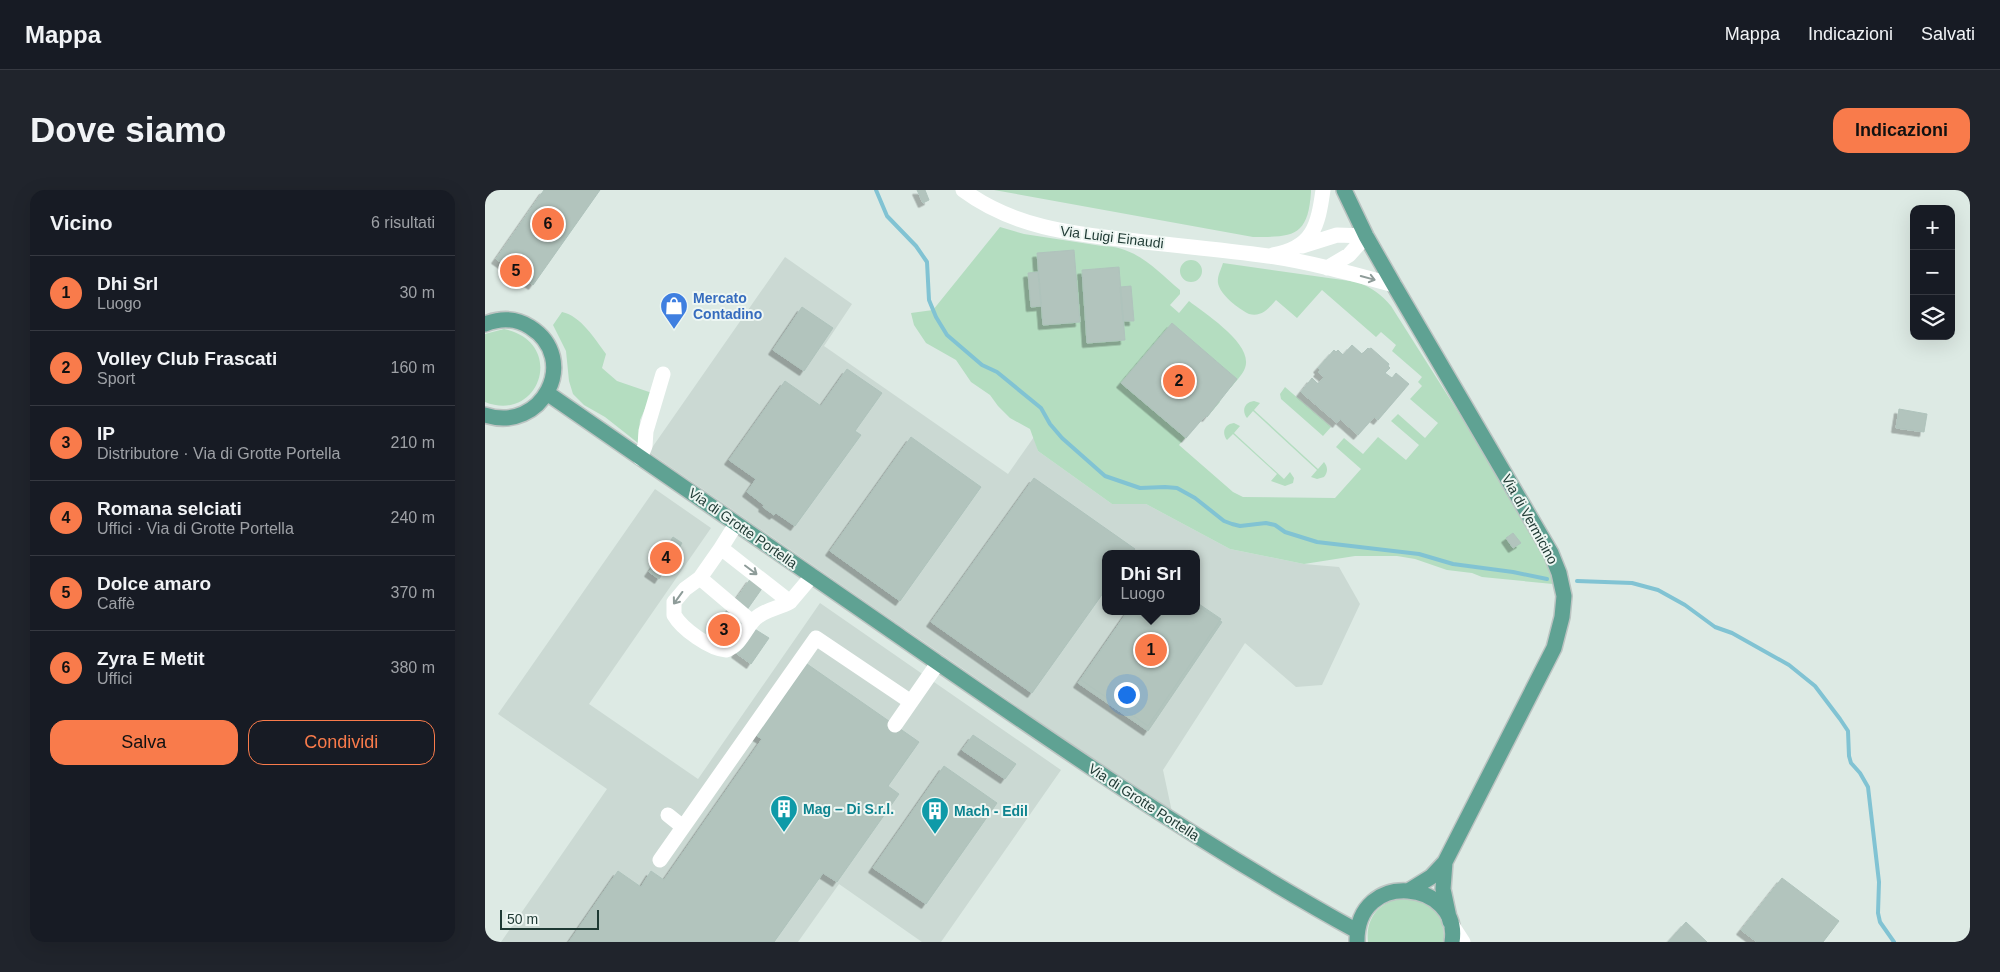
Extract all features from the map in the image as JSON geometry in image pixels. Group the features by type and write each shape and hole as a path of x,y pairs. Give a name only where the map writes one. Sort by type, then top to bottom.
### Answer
{"main road":[{"name":"Via di Vermicino","path":"1344,190 1366,236 1551,553 1563,590 1561,623 1549,659 1445,862 1431,877 1410,890"},
{"path":"485,324 498,320 513,320 527,325 539,335 548,347 553,360 553,374 547,393 535,407 520,416 505,418 485,415"},
{"name":"Via di Grotte Portella","path":"547,393 938,664 1175,823 1357,936"},
{"name":"Via di Vermicino","path":"1445,862 1443,889 1452,942"},
{"path":"1357,936 1362,917 1370,905 1382,896 1396,891 1410,890 1424,894 1444,910 1450,922"}],"street":[{"name":"Via Luigi Einaudi","path":"963,190 997,211 1039,227 1105,237 1269,256 1394,285"},
{"path":"1295,249 1309,237 1318,214 1323,190"},
{"name":"Via Luigi Einaudi","path":"1269,256 1337,235 1366,236"},
{"path":"1327,268 1349,255 1366,236"},
{"path":"640,458 645,446 647,431 663,374"},
{"path":"736,524 700,578 685,589 674,602 673,615 684,628 714,647 726,650 736,645 752,622 765,611 790,602 812,576"},
{"path":"721,548 790,602"},
{"path":"700,578 752,622"},
{"path":"660,860 817,638 911,702"},
{"path":"895,725 938,664"},
{"path":"668,814 683,827"},
{"path":"1450,922 1463,942"}],"shaded area":[{"path":"785,257 852,304 824,346 1008,474 1034,437 1038,451 1112,504 1146,504 1230,549 1304,564 1339,567 1360,604 1322,685 1296,687 1245,643 1163,770 1172,812 649,452"},
{"path":"655,489 711,528 589,704 698,779 820,603 1061,770 941,942 922,942 839,884 798,942 501,942 607,789 498,714"}],"green space":[{"path":"994,190 1311,190 1311,192 1306,218 1302,226 1296,231 1288,235 1253,237"},
{"path":"1000,227 1024,234 1125,250 1145,260 1180,290 1180,294 1170,305 1179,313 1189,301 1226,330 1235,340 1242,349 1246,359 1243,372 1207,417 1204,416 1179,445 1233,492 1243,497 1335,498 1361,469 1336,447 1344,438 1363,454 1378,437 1406,460 1419,445 1391,421 1398,414 1425,438 1438,423 1410,399 1422,386 1418,382 1422,377 1392,351 1396,345 1381,332 1376,337 1322,290 1297,318 1276,300 1261,313 1249,314 1240,309 1219,288 1218,278 1223,263 1357,282 1376,292 1391,306 1531,527 1550,569 1553,584 1482,577 1472,573 1447,570 1415,559 1397,556 1355,556 1304,564 1230,549 1146,504 1112,504 1038,451 1030,429 1010,418 990,395 971,382 956,360 926,343 914,325 911,313 933,310"},
{"path":"1191,260 1199,263 1202,271 1199,279 1191,282 1183,279 1180,271 1183,263"},
{"path":"562,312 569,314 581,323 606,354 602,368 617,381 652,393 640,420 638,443 605,417 584,405 573,394 569,381 566,351 553,325"},
{"path":"504,329 524,337 535,349 540,364 539,379 532,392 520,402 504,406 485,402 485,334"},
{"path":"1285,387 1331,427 1323,436 1281,399 1280,394"},
{"path":"1254,401 1260,403 1254,410 1318,469 1324,462 1327,469 1324,477 1317,479 1311,477 1317,470 1253,411 1247,418 1244,409 1248,403"},
{"path":"1234,423 1240,426 1234,433 1284,479 1290,472 1294,478 1293,483 1285,486 1271,481 1277,474 1233,434 1227,440 1224,431 1228,425"},
{"path":"1408,897 1424,902 1436,912 1442,925 1444,942 1368,942 1369,924 1377,910 1391,901"}],"building":[{"path":"544,190 600,190 533,285 496,259"},
{"path":"917,190 925,190 929,200 923,203"},
{"path":"1074,250 1080,322 1043,325 1037,253"},
{"path":"1119,267 1125,340 1087,343 1082,270"},
{"path":"1038,272 1041,306 1031,307 1028,273"},
{"path":"1131,286 1134,321 1123,321 1120,287"},
{"path":"802,307 833,328 804,371 773,350"},
{"path":"1172,323 1237,379 1207,417 1205,416 1186,438 1121,383"},
{"path":"1352,345 1362,354 1368,348 1371,348 1389,364 1390,368 1385,373 1392,378 1396,373 1409,384 1378,420 1374,417 1358,435 1340,419 1337,423 1301,392 1312,378 1318,384 1324,377 1318,372 1320,370 1318,368 1334,350 1336,352 1338,350 1343,355"},
{"path":"847,369 882,393 855,431 861,435 795,526 776,513 774,515 747,492 756,479 729,460 785,381 821,406"},
{"path":"1899,409 1927,414 1924,432 1896,428"},
{"path":"911,437 981,487 900,601 830,551"},
{"path":"1034,478 1135,549 1102,550 1102,595 1032,693 931,622"},
{"path":"1513,533 1521,543 1513,548 1506,538"},
{"path":"673,537 682,543 659,579 649,572"},
{"path":"751,578 763,587 737,624 750,632 743,643 730,634 724,644 711,635"},
{"path":"1200,605 1221,619 1148,726 1081,680 1125,615 1200,615"},
{"path":"1200,608 1222,622 1148,731 1078,683 1125,615 1200,615"},
{"path":"753,628 769,638 751,664 736,653"},
{"name":"Mag – Di S.r.l.","path":"807,664 919,742 888,786 899,794 837,882 823,873 774,942 569,942 618,871 641,887 651,871 664,880 762,739 757,736"},
{"path":"973,735 1016,764 1005,779 962,750"},
{"name":"Mach - Edil","path":"944,766 997,803 926,904 873,868"},
{"path":"1782,878 1839,921 1823,942 1757,942 1741,930"},
{"path":"1686,922 1707,942 1668,942"}],"waterway":[{"path":"876,190 887,216 916,246 927,262 929,300 936,317 947,335 982,365 997,372 1041,408 1050,424 1062,438 1105,476 1140,488 1177,488 1195,498 1224,521 1240,526 1266,523 1275,525 1285,532 1317,542 1419,554 1453,564 1513,572 1547,579"},
{"path":"1577,581 1632,583 1658,590 1685,605 1715,627 1732,633 1789,665 1815,686 1848,731 1851,763 1860,773 1868,787 1879,882 1878,913 1880,922 1894,942"}],"place":[{"name":"Zyra E Metit","path":"548,224"},
{"name":"Dolce amaro","path":"516,271"},
{"name":"Mercato Contadino","path":"674,330"},
{"name":"Volley Club Frascati","path":"1179,381"},
{"name":"Romana selciati","path":"666,558"},
{"name":"IP","path":"724,630"},
{"name":"Dhi Srl","path":"1151,650"},
{"name":"Mag – Di S.r.l.","path":"784,833"},
{"name":"Mach - Edil","path":"935,835"}]}
